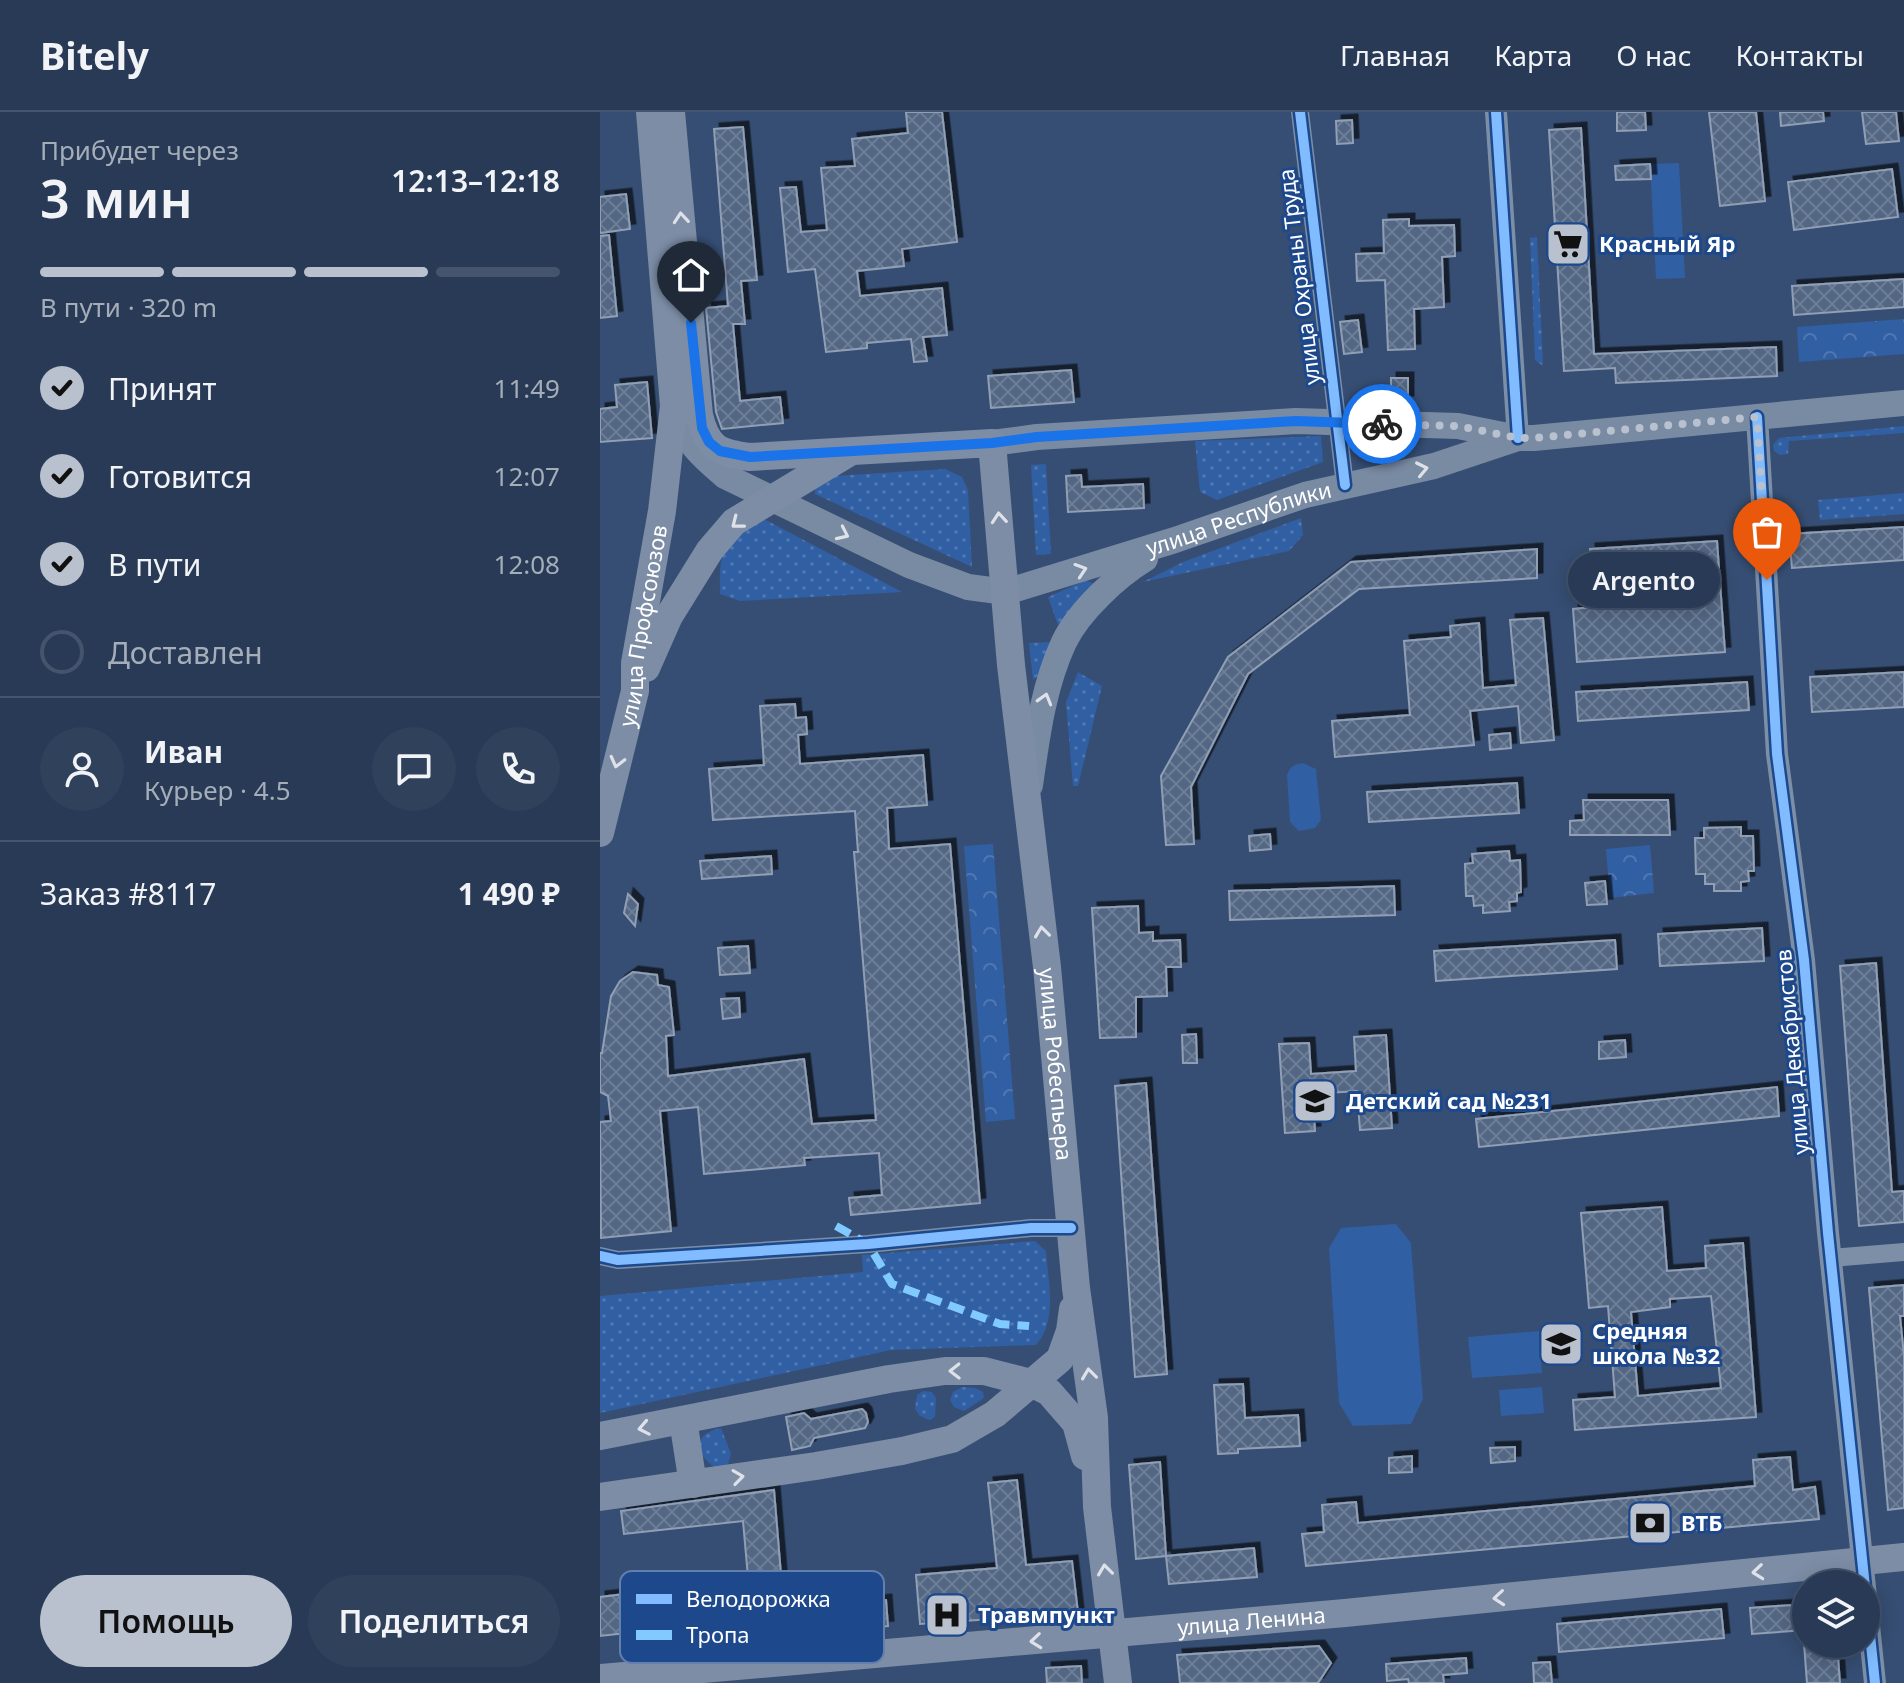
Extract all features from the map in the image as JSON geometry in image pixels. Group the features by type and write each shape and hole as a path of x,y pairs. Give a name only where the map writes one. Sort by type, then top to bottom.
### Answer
{"main road":[{"name":"улица Профсоюзов","path":"600,833 635,691 635,663 662,511 674,406 650,112"},
{"name":"улица Республики","path":"671,112 699,415 709,442 729,454 750,457 850,452 1296,421 1458,426 1518,438 1904,403"},
{"path":"674,406 686,438 701,456 725,476 772,501 945,579 968,587 1006,592"},
{"name":"улица Республики","path":"1006,592 1175,540 1305,495 1434,466 1518,438"},
{"name":"улица Робеспьера","path":"992,443 1011,665 1047,967 1076,1288 1094,1418 1097,1507 1118,1683"},
{"path":"635,691 669,616 710,550 734,522 850,452"},
{"path":"1027,804 1040,718 1065,641 1122,573 1175,540"},
{"path":"603,1497 902,1451 952,1439 995,1414 1060,1359 1070,1331 1076,1288"},
{"path":"600,1436 889,1379 945,1371 984,1371 1031,1383 1049,1392 1076,1423 1097,1507"},
{"path":"683,1420 693,1484"},
{"name":"улица Ленина","path":"884,1653 1495,1598 1904,1557"},
{"name":"улица Ленина","path":"600,1678 771,1663"}],"street":[{"name":"улица Охраны Труда","path":"1300,112 1345,485"},
{"path":"1496,112 1518,438"},
{"name":"улица Декабристов","path":"1757,417 1777,754 1804,960 1875,1683"},
{"path":"600,1256 618,1260 868,1244 1031,1228 1071,1228"},
{"path":"1831,1258 1904,1252"}],"green space":[{"path":"1679,163 1685,278 1656,279 1650,164"},
{"path":"1537,237 1543,366 1535,360 1530,238"},
{"path":"1904,319 1904,354 1799,362 1797,327"},
{"path":"1904,426 1904,433 1789,441 1788,454 1780,455 1774,451 1773,445 1779,438"},
{"path":"1321,436 1323,462 1217,500 1200,492 1195,441"},
{"path":"1046,464 1051,554 1036,555 1031,465"},
{"path":"945,469 962,477 968,490 972,567 815,494 815,483 834,476"},
{"path":"1904,493 1904,514 1820,520 1818,500"},
{"path":"1301,518 1303,535 1289,551 1143,582 1183,562"},
{"path":"764,519 902,592 740,601 720,594 721,565 726,548"},
{"path":"1086,580 1095,584 1058,625 1048,597"},
{"path":"1050,642 1038,676 1033,680 1029,643"},
{"path":"1078,672 1102,686 1078,786 1073,786 1066,702"},
{"path":"1303,763 1316,769 1321,820 1315,828 1299,831 1290,822 1287,775 1293,766"},
{"path":"993,844 1015,1119 986,1122 964,846"},
{"path":"1650,845 1654,893 1610,898 1606,849"},
{"path":"1396,1224 1411,1243 1423,1399 1411,1424 1353,1426 1339,1403 1329,1248 1341,1228"},
{"path":"1035,1241 1046,1251 1050,1300 1047,1324 1036,1345 891,1350 600,1413 600,1296 863,1272 862,1255"},
{"path":"1539,1331 1542,1373 1472,1378 1468,1337"},
{"path":"962,1387 983,1392 984,1398 964,1411 954,1407 950,1400 953,1392"},
{"path":"1542,1387 1544,1413 1501,1416 1499,1390"},
{"path":"923,1391 932,1392 936,1398 935,1417 929,1420 920,1416 915,1409 917,1395"},
{"path":"721,1428 731,1454 728,1464 716,1468 703,1457 699,1445 705,1435"}],"building":[{"path":"906,112 942,112 957,242 902,249 904,266 857,271 860,296 942,288 947,335 923,337 927,361 914,362 911,339 867,343 867,348 826,352 815,269 788,272 780,188 796,187 801,232 827,230 821,168 855,166 852,139 908,133"},
{"path":"1617,112 1645,112 1646,130 1617,131"},
{"path":"1709,112 1756,112 1765,201 1720,206"},
{"path":"1780,112 1823,112 1824,121 1781,126"},
{"path":"1862,112 1896,112 1899,141 1866,144"},
{"path":"1352,120 1353,143 1337,144 1336,121"},
{"path":"743,127 757,280 741,281 745,324 733,324 740,401 780,397 783,423 722,429 716,412 706,308 728,306 714,129"},
{"path":"1581,128 1594,354 1776,347 1777,376 1616,383 1615,368 1564,371 1549,130"},
{"path":"1650,164 1651,179 1616,180 1615,166"},
{"path":"1892,169 1898,217 1794,230 1788,182"},
{"path":"626,194 630,229 600,233 600,197"},
{"path":"1409,219 1409,226 1454,225 1455,256 1442,257 1444,307 1414,309 1415,349 1388,350 1385,280 1357,281 1356,254 1384,253 1383,220"},
{"path":"609,235 617,316 600,318 600,236"},
{"path":"1904,279 1904,307 1794,315 1792,286"},
{"path":"1358,320 1362,352 1344,354 1340,322"},
{"path":"1071,370 1074,402 991,408 988,376"},
{"path":"1391,378 1408,378 1408,401 1391,402"},
{"path":"647,382 652,438 600,442 600,409 617,407 615,385"},
{"path":"1081,475 1082,487 1143,484 1144,508 1068,512 1066,476"},
{"path":"1904,527 1904,560 1792,568 1789,534"},
{"path":"1717,541 1725,652 1577,662 1573,609 1593,607 1590,549"},
{"path":"1537,549 1537,578 1359,589 1248,674 1191,787 1194,844 1166,845 1161,776 1228,657 1351,562"},
{"path":"1543,618 1554,740 1521,743 1518,706 1470,711 1474,745 1335,757 1332,721 1410,715 1404,641 1451,637 1450,626 1479,623 1483,688 1516,685 1510,620"},
{"path":"1904,672 1904,707 1812,712 1810,677"},
{"path":"1747,682 1749,710 1578,721 1576,692"},
{"path":"795,704 796,718 806,717 807,734 798,735 800,764 923,755 927,805 887,808 889,849 950,844 980,1203 851,1215 849,1198 882,1195 879,1153 804,1158 805,1165 704,1174 698,1107 660,1111 671,1231 601,1238 600,1122 611,1121 608,1096 600,1092 600,1053 611,996 620,981 633,972 657,975 658,985 669,987 674,1035 666,1036 668,1076 804,1059 812,1124 876,1120 854,852 858,852 855,811 713,820 709,769 764,765 760,706"},
{"path":"1510,733 1511,748 1490,750 1489,735"},
{"path":"1517,783 1519,813 1369,822 1367,792"},
{"path":"1583,800 1668,800 1670,835 1570,835 1570,821 1584,820"},
{"path":"1741,827 1741,836 1753,836 1754,871 1748,871 1749,881 1741,882 1741,891 1714,891 1714,884 1705,884 1705,874 1696,874 1695,838 1704,838 1704,828"},
{"path":"1270,834 1271,849 1250,851 1249,836"},
{"path":"1509,851 1510,861 1520,860 1521,892 1517,893 1517,901 1509,902 1510,911 1483,913 1483,905 1474,906 1473,896 1466,896 1465,864 1473,863 1472,854"},
{"path":"771,856 772,874 702,879 700,861"},
{"path":"1605,881 1607,904 1587,905 1585,883"},
{"path":"1394,886 1395,915 1230,920 1229,891"},
{"path":"628,894 638,904 635,926 624,913"},
{"path":"1138,906 1139,933 1153,932 1153,941 1180,940 1181,967 1166,967 1167,996 1136,997 1136,1037 1100,1038 1092,908"},
{"path":"1762,928 1764,961 1660,966 1658,934"},
{"path":"1615,940 1617,969 1436,981 1434,951"},
{"path":"748,946 750,973 720,975 718,948"},
{"path":"1876,963 1892,1192 1904,1191 1904,1222 1859,1226 1840,966"},
{"path":"739,998 740,1017 723,1019 721,999"},
{"path":"1196,1034 1197,1063 1183,1063 1182,1035"},
{"path":"1386,1035 1392,1128 1360,1130 1357,1091 1313,1094 1315,1131 1285,1133 1279,1044 1309,1043 1311,1074 1356,1071 1354,1037"},
{"path":"1625,1040 1626,1057 1599,1059 1599,1042"},
{"path":"1146,1083 1167,1374 1135,1377 1115,1086"},
{"path":"1777,1087 1779,1116 1479,1147 1476,1119"},
{"path":"1662,1207 1667,1271 1706,1268 1705,1246 1743,1243 1756,1417 1575,1430 1573,1400 1615,1397 1608,1306 1589,1308 1581,1213","holes":["1711,1296 1721,1388 1638,1396 1631,1312 1670,1307 1670,1299"]},
{"path":"1904,1285 1904,1316 1900,1316 1904,1356 1904,1508 1888,1510 1869,1288"},
{"path":"1243,1384 1245,1418 1298,1415 1300,1446 1238,1449 1238,1453 1218,1454 1214,1385"},
{"path":"862,1409 868,1422 865,1428 814,1438 810,1446 792,1450 786,1417 804,1413 811,1419"},
{"path":"1515,1447 1515,1461 1491,1463 1490,1448"},
{"path":"1412,1456 1412,1472 1389,1473 1389,1458"},
{"path":"1790,1457 1793,1490 1815,1487 1819,1519 1306,1566 1302,1534 1324,1532 1322,1505 1356,1502 1358,1523 1755,1486 1753,1460"},
{"path":"1160,1462 1166,1556 1136,1559 1129,1465"},
{"path":"1017,1480 1026,1565 1072,1561 1078,1613 920,1624 916,1575 997,1568 988,1483"},
{"path":"774,1490 781,1571 747,1571 743,1521 624,1534 621,1511"},
{"path":"1254,1548 1257,1577 1169,1584 1166,1556"},
{"path":"620,1595 620,1634 600,1636 600,1597"},
{"path":"884,1600 888,1626 884,1626"},
{"path":"1792,1605 1792,1631 1752,1634 1750,1608"},
{"path":"1721,1609 1724,1638 1559,1652 1557,1624"},
{"path":"1319,1646 1331,1663 1318,1683 1180,1683 1177,1655"},
{"path":"1466,1658 1467,1673 1443,1675 1444,1683 1409,1683 1408,1679 1387,1681 1386,1664"},
{"path":"1805,1658 1838,1658 1840,1683 1807,1683"},
{"path":"1550,1662 1552,1683 1534,1683 1533,1663"},
{"path":"1081,1666 1082,1683 1047,1683 1046,1668"}],"marked path":[{"path":"836,1226 868,1244 892,1284 1000,1324 1029,1326"}],"cycle path":[{"path":"1300,112 1345,485"},
{"path":"1496,112 1518,438"},
{"path":"1757,417 1777,754 1804,960 1828,1233 1875,1683"},
{"path":"600,1256 618,1260 868,1244 1031,1228 1071,1228"}],"way so far":[{"path":"1382,424 1458,426 1518,438 1534,438 1757,417 1767,580"}],"place":[{"name":"Красный Яр","path":"1568,244"},
{"name":"Argento","path":"1767,580"},
{"name":"Детский сад №231","path":"1315,1101"},
{"name":"Средняя школа №32","path":"1561,1344"},
{"name":"ВТБ","path":"1650,1523"},
{"name":"Травмпункт","path":"947,1615"}],"route":[{"path":"691,323 702,428 709,442 729,454 750,457 850,452 1296,421 1382,424"}]}
